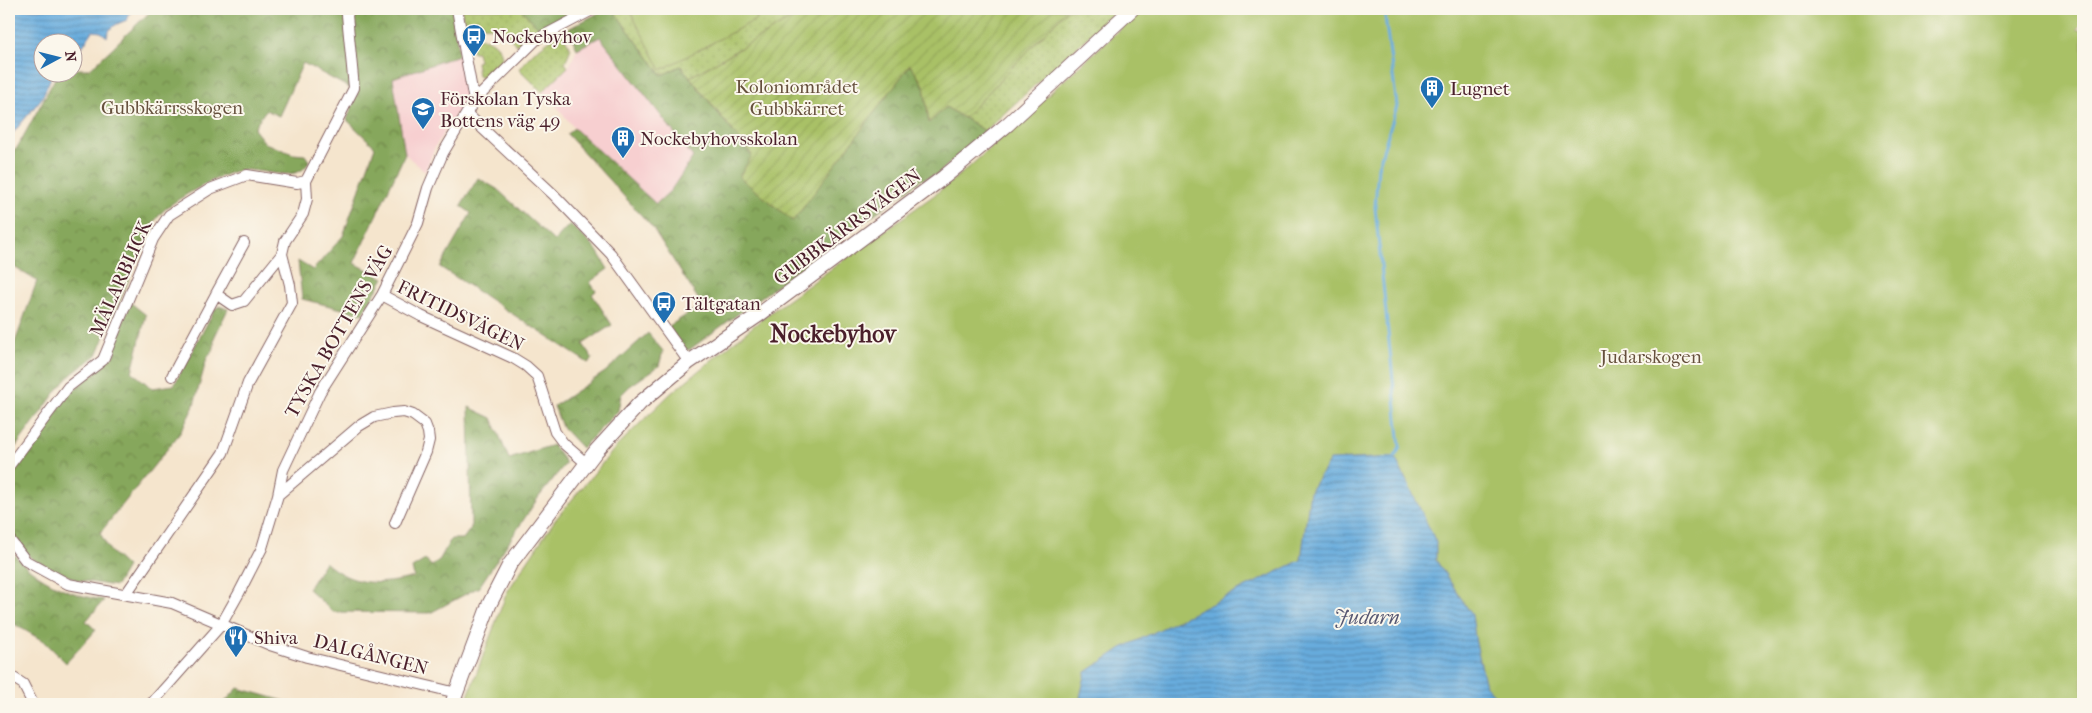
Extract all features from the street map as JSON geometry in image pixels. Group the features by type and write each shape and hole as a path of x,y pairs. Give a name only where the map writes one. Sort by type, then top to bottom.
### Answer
{"street":[{"path":"216,294 232,304 244,301 282,254 286,241 303,214 307,199 306,181 354,88 347,15 350,9"},
{"path":"457,9 474,100"},
{"name":"TYSKA BOTTENS VÄG","path":"150,704 222,625 262,548 278,495 283,470 320,392 382,295 418,222 428,188 442,153 474,100 537,39 594,9"},
{"name":"GUBBKÄRRSVÄGEN","path":"455,698 489,605 510,564 587,464 640,403 689,362 760,314 944,177 1008,124 1132,9"},
{"path":"467,114 553,194 610,254 689,362"},
{"name":"MÄLARBLICK","path":"9,466 68,387 103,360 153,239 169,215 210,189 247,175 298,183 306,181"},
{"path":"172,376 244,243"},
{"path":"126,594 224,453 248,383 292,303 290,285 282,254"},
{"name":"FRITIDSVÄGEN","path":"382,295 421,316 513,358 526,366 537,376 555,432 564,444 587,464"},
{"path":"278,495 359,426 374,417 392,412 408,414 425,424 429,440 395,522"},
{"path":"9,539 26,561 68,584 172,603 222,625"},
{"name":"DALGÅNGEN","path":"222,625 270,645 307,657 455,698"},
{"path":"9,675 23,684 32,704"}],"shaded area":[{"path":"600,37 693,157 671,190 656,204 574,128 542,92 570,65 577,49"},
{"name":"Förskolan Tyska Bottens väg 49","path":"459,55 467,97 435,147 425,172 405,154 393,78"}],"green space":[{"name":"Gubbkärrsskogen","path":"153,9 453,9 459,55 393,78 405,154 354,263 384,278 362,314 302,299 298,261 313,270 343,236 375,147 347,120 357,92 303,63 279,116 266,110 254,129 265,143 293,154 305,155 309,161 304,168 289,174 250,170 235,171 194,190 164,210 151,226 97,355 73,373 58,389 9,456 9,345 14,345 37,281 9,264 9,151 17,148 53,82 82,82 82,69 90,69"},
{"path":"461,9 521,9 541,30 517,45 506,35 494,28 481,26 466,30"},
{"path":"521,9 584,9 541,30"},
{"path":"606,9 612,9 662,75 681,66 752,156 792,221 910,65 924,85 929,122 946,107 985,131 938,174 921,180 689,350 682,349 669,326 702,305 652,227 567,134 574,128 656,204 671,190 693,157 600,37 577,49 568,29"},
{"path":"612,9 634,9 631,11 757,19 752,9 809,9 690,77 681,66 662,75"},
{"path":"634,9 752,9 757,19 661,70 630,11"},
{"name":"Koloniområdet Gubbkärret","path":"809,9 1068,9 964,118 946,107 929,123 924,85 910,65 793,221 739,177 752,155 690,77"},
{"path":"1068,9 1118,9 985,131 964,118"},
{"name":"Judarskogen","path":"1142,9 2083,9 2083,23 2077,29 2083,31 2083,704 465,704 507,592 555,520 616,447 670,394 767,315 933,196 967,169"},
{"path":"561,33 571,48 565,63 568,67 542,92 519,69 533,53"},
{"path":"481,38 495,44 500,50 502,58 499,66 493,72 478,76 476,62 479,61 477,52 473,52 471,47 476,40"},
{"path":"478,178 497,189 554,241 570,224 596,249 608,269 590,282 596,291 592,294 612,325 583,344 593,359 588,363 440,267 471,213 461,206"},
{"path":"131,303 146,315 132,372 152,388 174,385 215,309 219,306 228,309 214,338 214,348 207,358 193,408 180,433 100,533 110,551 127,567 116,586 77,580 32,559 21,547 9,527 9,482 16,466 71,392 104,365"},
{"path":"648,333 663,351 659,366 630,386 621,395 618,411 582,448 562,427 554,406 605,372"},
{"path":"469,407 492,418 509,459 553,445 566,463 538,498 479,587 430,613 333,612 308,589 325,562 335,570 356,580 378,583 402,580 414,577 412,568 425,560 432,566 440,559 451,539 463,539 471,528"},
{"path":"9,548 27,567 51,583 77,594 104,600 86,621 96,630 66,663 45,642 9,621"},
{"path":"238,688 295,704 223,704"}],"water":[{"path":"9,9 132,9 127,20 112,28 107,37 101,32 93,31 82,47 82,32 32,32 32,82 49,82 42,98 9,138"},
{"name":"Judarn","path":"1395,457 1436,542 1436,560 1472,615 1486,686 1503,704 1083,704 1080,697 1086,672 1122,648 1301,560 1310,491 1330,460"}],"waterway":[{"path":"1384,9 1397,106 1378,167 1375,207 1400,447 1395,457"}],"place":[{"name":"Nockebyhov","path":"474,57"},
{"name":"Lugnet","path":"1432,109"},
{"name":"Förskolan Tyska Bottens väg 49","path":"423,130"},
{"name":"Nockebyhovsskolan","path":"623,159"},
{"name":"Tältgatan","path":"664,324"},
{"name":"Shiva","path":"236,658"}],"district":[{"name":"Nockebyhov","path":"833,334"}]}
